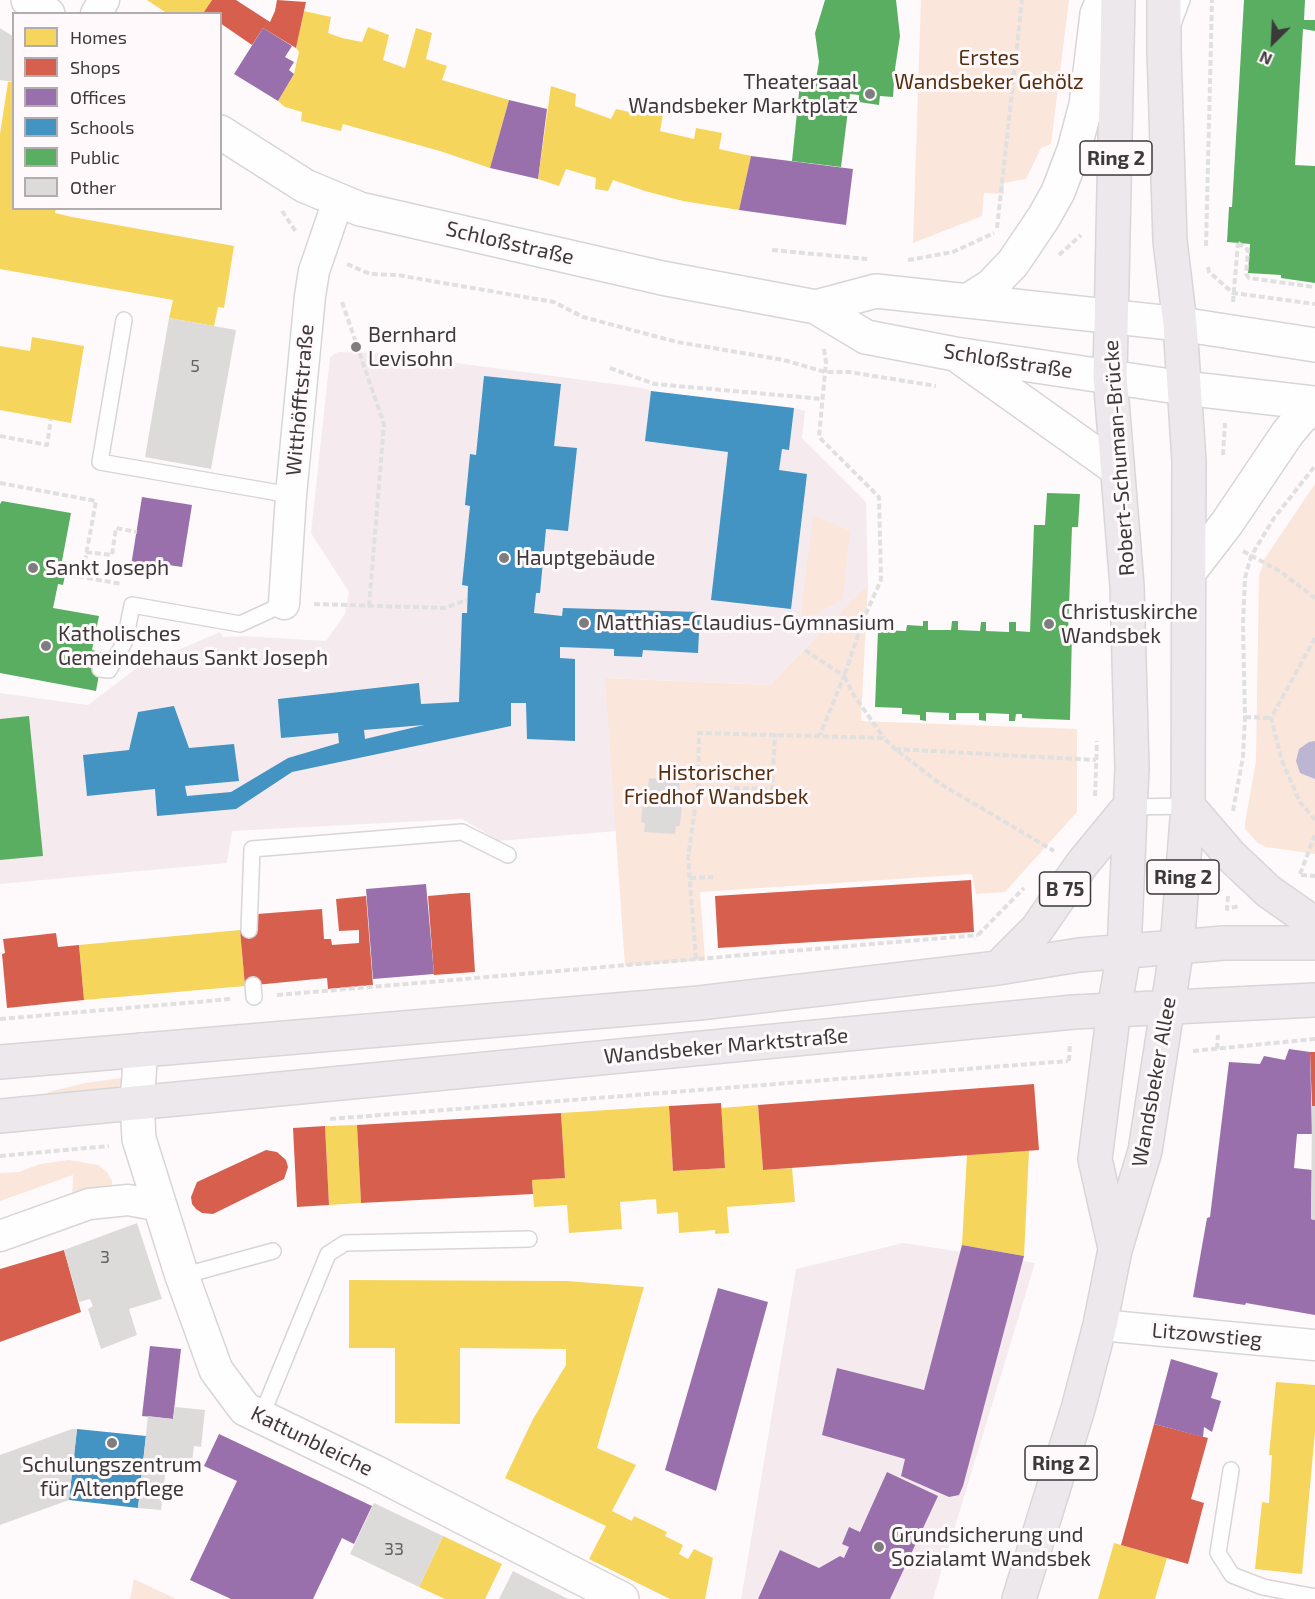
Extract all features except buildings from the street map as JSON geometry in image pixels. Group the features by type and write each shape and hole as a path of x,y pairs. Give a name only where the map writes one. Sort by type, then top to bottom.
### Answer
{"main road":[{"path":"28,0 45,12"},
{"path":"969,300 992,286 1013,263 1058,192 1074,150 1086,105 1097,14 1103,0"},
{"name":"Robert-Schuman-Brücke","path":"1118,0 1110,376 1127,586 1132,762 1124,952"},
{"name":"Ring 2","path":"1164,0 1170,242 1179,324 1189,461 1188,806 1177,947"},
{"name":"Schloßstraße","path":"222,133 285,174 338,201 360,209 662,278 816,307 866,337 955,354 1184,388 1315,403"},
{"name":"Schloßstraße","path":"816,307 876,291 1179,324 1315,345"},
{"path":"955,354 1117,469"},
{"path":"1190,571 1227,523 1287,434 1301,417 1315,408"},
{"path":"1188,806 1230,855 1268,891 1315,924"},
{"name":"B 75","path":"998,968 1037,929 1082,864 1129,807"},
{"path":"0,1062 699,1003 998,968 1079,955 1224,943 1315,944"},
{"name":"Wandsbeker Allee","path":"1019,1599 1078,1409 1100,1325 1115,1250 1145,1151 1177,947"},
{"name":"Wandsbeker Allee","path":"1115,1250 1095,1159 1114,1010 1124,952"},
{"name":"Wandsbeker Marktstraße","path":"0,1116 1045,1015 1315,1000"},
{"name":"Kattunbleiche","path":"141,1050 137,1102 139,1139 182,1276 216,1370 245,1409 377,1473 622,1599"}],"street":[{"name":"Witthöfftstraße","path":"284,604 291,495 310,296 314,271 338,201"},
{"path":"0,1236 88,1204 129,1200 161,1206"},
{"name":"Litzowstieg","path":"1100,1325 1315,1345"}],"lane":[{"path":"1164,50 1182,0"},
{"path":"124,320 100,462 291,495"},
{"path":"100,669 109,670 125,641 132,605 240,624 284,604"},
{"path":"1129,807 1188,806"},
{"path":"249,930 252,849 462,832 508,855"},
{"path":"261,1417 328,1254 345,1243 529,1239"},
{"path":"182,1276 273,1251"},
{"path":"1231,1470 1218,1553 1222,1561 1232,1575 1263,1587 1315,1597"}],"path":[{"path":"899,260 953,252 997,232 1022,0"},
{"path":"1207,254 1212,0"},
{"path":"273,204 282,211 300,237"},
{"path":"1053,260 1084,232"},
{"path":"1233,293 1238,243 1248,250 1246,274 1249,278 1315,287"},
{"path":"1195,244 1206,246"},
{"path":"772,250 872,259"},
{"path":"1208,263 1209,272 1233,293 1315,304"},
{"path":"370,274 397,274 554,302 583,316 677,342 784,360 825,372 849,372 946,387"},
{"path":"339,293 384,424 369,606"},
{"path":"816,307 826,362 819,437 879,496 881,580 864,618 820,735"},
{"path":"610,368 655,384 823,399"},
{"path":"0,436 47,445 51,419"},
{"path":"1232,818 1243,757 1245,578 1251,556 1274,518 1315,466"},
{"path":"0,483 96,501 82,577"},
{"path":"86,552 112,555 116,528 137,532"},
{"path":"1251,556 1281,572 1315,598"},
{"path":"65,574 124,584"},
{"path":"284,604 444,608 467,600"},
{"path":"1315,638 1271,718 1282,761 1300,802 1315,820"},
{"path":"805,650 844,676 853,694 884,738 895,749 939,783 1046,847"},
{"path":"1245,717 1271,718"},
{"path":"696,959 688,858 698,787 699,733 884,738"},
{"path":"698,787 772,789 775,735"},
{"path":"1095,799 1097,736"},
{"path":"895,749 1096,760"},
{"path":"1300,874 1315,835"},
{"path":"690,878 713,877"},
{"path":"0,1019 254,991 696,959 978,935"},
{"path":"1217,1049 1218,1030"},
{"path":"1190,1052 1315,1039"},
{"path":"327,1119 1068,1061"},
{"path":"0,1156 108,1146"}],"shaded area":[{"name":"Matthias-Claudius-Gymnasium","path":"338,352 382,353 805,411 802,438 866,502 868,584 770,685 606,678 617,831 499,841 462,819 232,831 227,863 0,884 0,693 88,705 138,667 220,632 223,637 244,636 326,641 345,614 349,592 311,533 330,357"},
{"path":"1315,741 1315,779 1300,773 1296,761 1299,749"},
{"path":"903,1243 1035,1263 933,1599 741,1599 796,1269"}],"green space":[{"name":"Erstes Wandsbeker Gehölz","path":"921,0 1069,0 1051,144 1041,148 1026,179 1004,183 1004,194 984,193 982,216 913,243"},
{"path":"1315,484 1315,854 1266,847 1258,843 1245,829 1245,823 1256,761 1259,576 1265,558"},
{"path":"813,515 850,531 843,599 816,614 801,617"},
{"name":"Historischer Friedhof Wandsbek","path":"868,584 861,721 1077,729 1077,812 1005,892 976,894 972,874 700,892 705,960 625,966 605,678 770,685"},
{"path":"129,1077 117,1088 47,1094 85,1083"},
{"path":"69,1160 98,1165 107,1172 113,1189 72,1200 73,1175 0,1201 0,1173 19,1172 40,1164"},
{"path":"134,1579 176,1599 130,1599"}],"place":[{"name":"Theatersaal Wandsbeker Marktplatz","path":"870,94"},
{"name":"Bernhard Levisohn","path":"356,347"},
{"name":"Hauptgebäude","path":"504,558"},
{"name":"Sankt Joseph","path":"33,568"},
{"name":"Matthias-Claudius-Gymnasium","path":"584,623"},
{"name":"Christuskirche Wandsbek","path":"1049,624"},
{"name":"Katholisches Gemeindehaus Sankt Joseph","path":"46,646"},
{"name":"Schulungszentrum für Altenpflege","path":"112,1443"},
{"name":"Grundsicherung und Sozialamt Wandsbek","path":"879,1547"}]}
